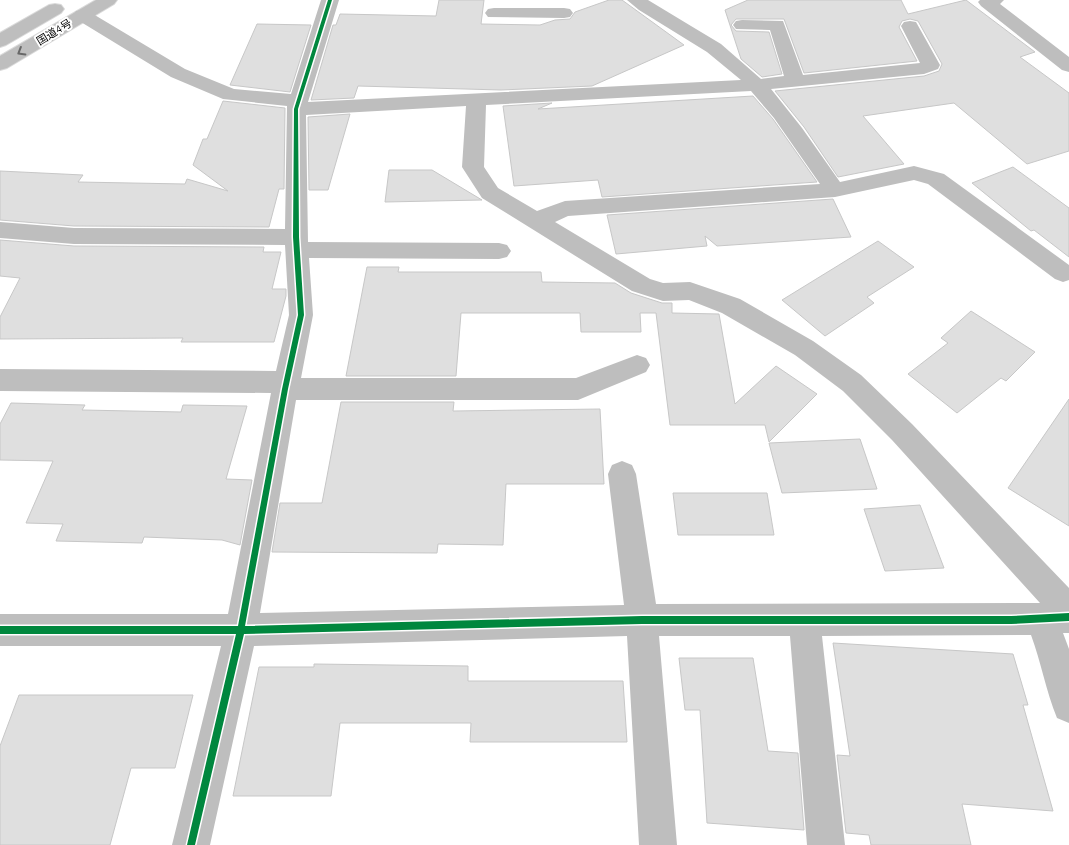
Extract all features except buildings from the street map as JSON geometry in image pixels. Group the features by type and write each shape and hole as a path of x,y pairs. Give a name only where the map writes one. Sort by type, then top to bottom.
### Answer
{"main road":[{"name":"国道4号","path":"0,41 77,8 108,0"},
{"path":"191,845 241,630 286,385 301,315 296,243 298,105 330,0"},
{"path":"636,0 714,48 758,85 797,132 835,190"},
{"path":"995,0 987,2 1069,66"},
{"path":"494,13 536,7 564,13"},
{"name":"国道4号","path":"0,64 77,8"},
{"path":"77,8 178,73 230,95 298,105 476,100 758,85 924,68 931,65 910,26"},
{"path":"742,25 777,25 795,81"},
{"path":"476,100 473,167 490,193 641,285 663,292 690,291 732,306 804,348 852,383 902,432 1060,616 1057,660 1069,706"},
{"path":"535,221 565,209 835,190 914,173 936,179 1063,273"},
{"path":"0,230 74,236 500,251"},
{"path":"0,380 563,390 578,389 637,364"},
{"path":"622,474 642,620 658,845"},
{"path":"0,630 241,630 642,620 804,620 1060,616"},
{"path":"804,620 810,664 826,845"}],"cycle path":[{"path":"191,845 241,630 285,389 301,315 296,237 296,109 330,0"},
{"path":"0,630 241,630 642,620 1011,620 1069,617"}]}
